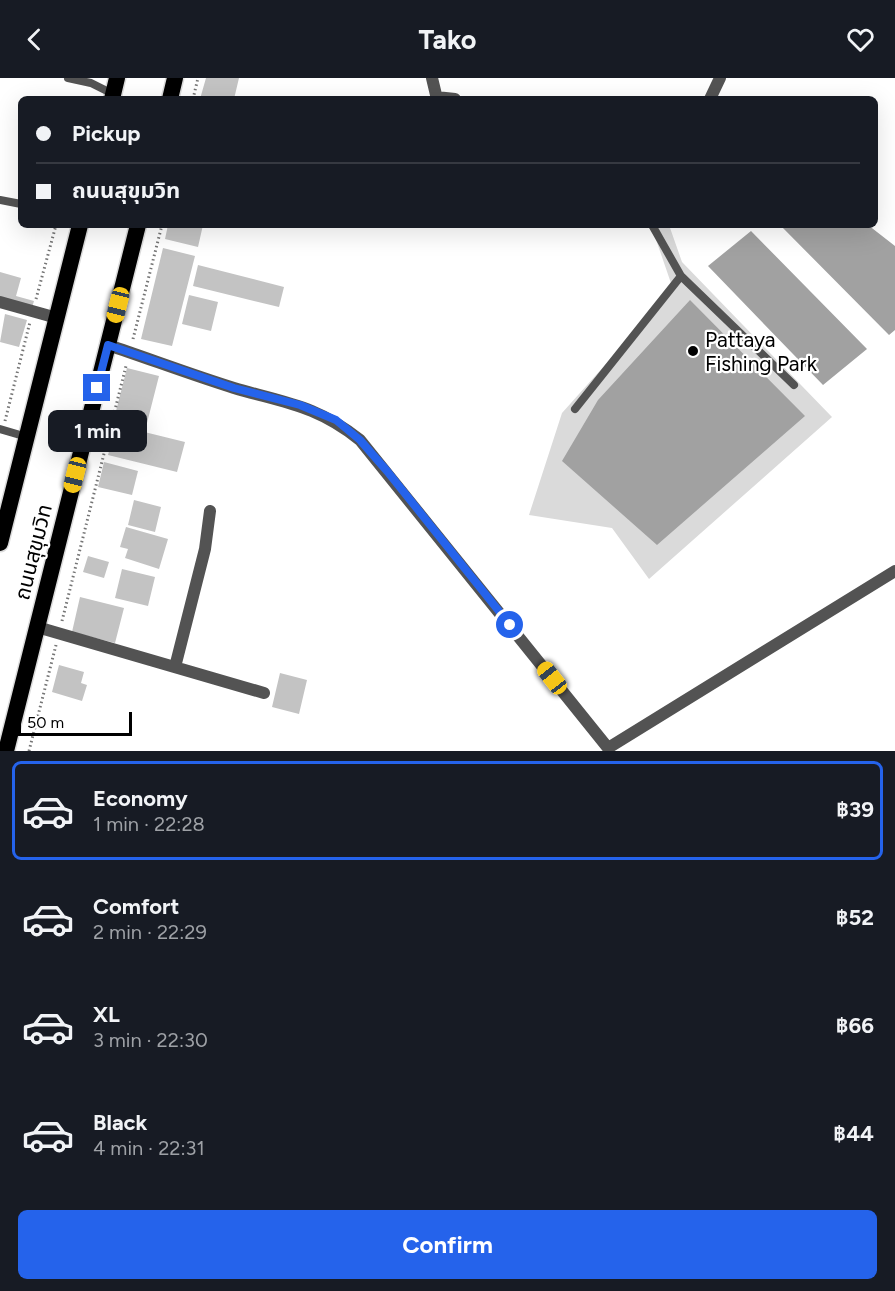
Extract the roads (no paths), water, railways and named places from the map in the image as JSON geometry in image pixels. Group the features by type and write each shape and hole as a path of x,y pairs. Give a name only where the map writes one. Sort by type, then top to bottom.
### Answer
{"highway":[{"path":"171,96 175,78"},
{"name":"ถนนสุขุมวิท","path":"1,538 79,228"},
{"name":"ถนนสุขุมวิท","path":"6,751 137,228"}],"street":[{"path":"432,78 436,96"},
{"path":"711,96 720,78"},
{"path":"0,302 57,318"},
{"path":"108,345 234,388 300,405 336,420 360,440 610,750 895,571"},
{"path":"175,667 205,549 210,511"},
{"path":"37,627 264,693"}],"lane":[{"path":"68,78 91,82 114,90"},
{"path":"0,200 18,203"},
{"path":"654,228 681,276 794,385"},
{"path":"575,409 681,276"},
{"path":"1,429 27,437"}],"place":[{"name":"Pattaya Fishing Park","path":"693,351"}]}
